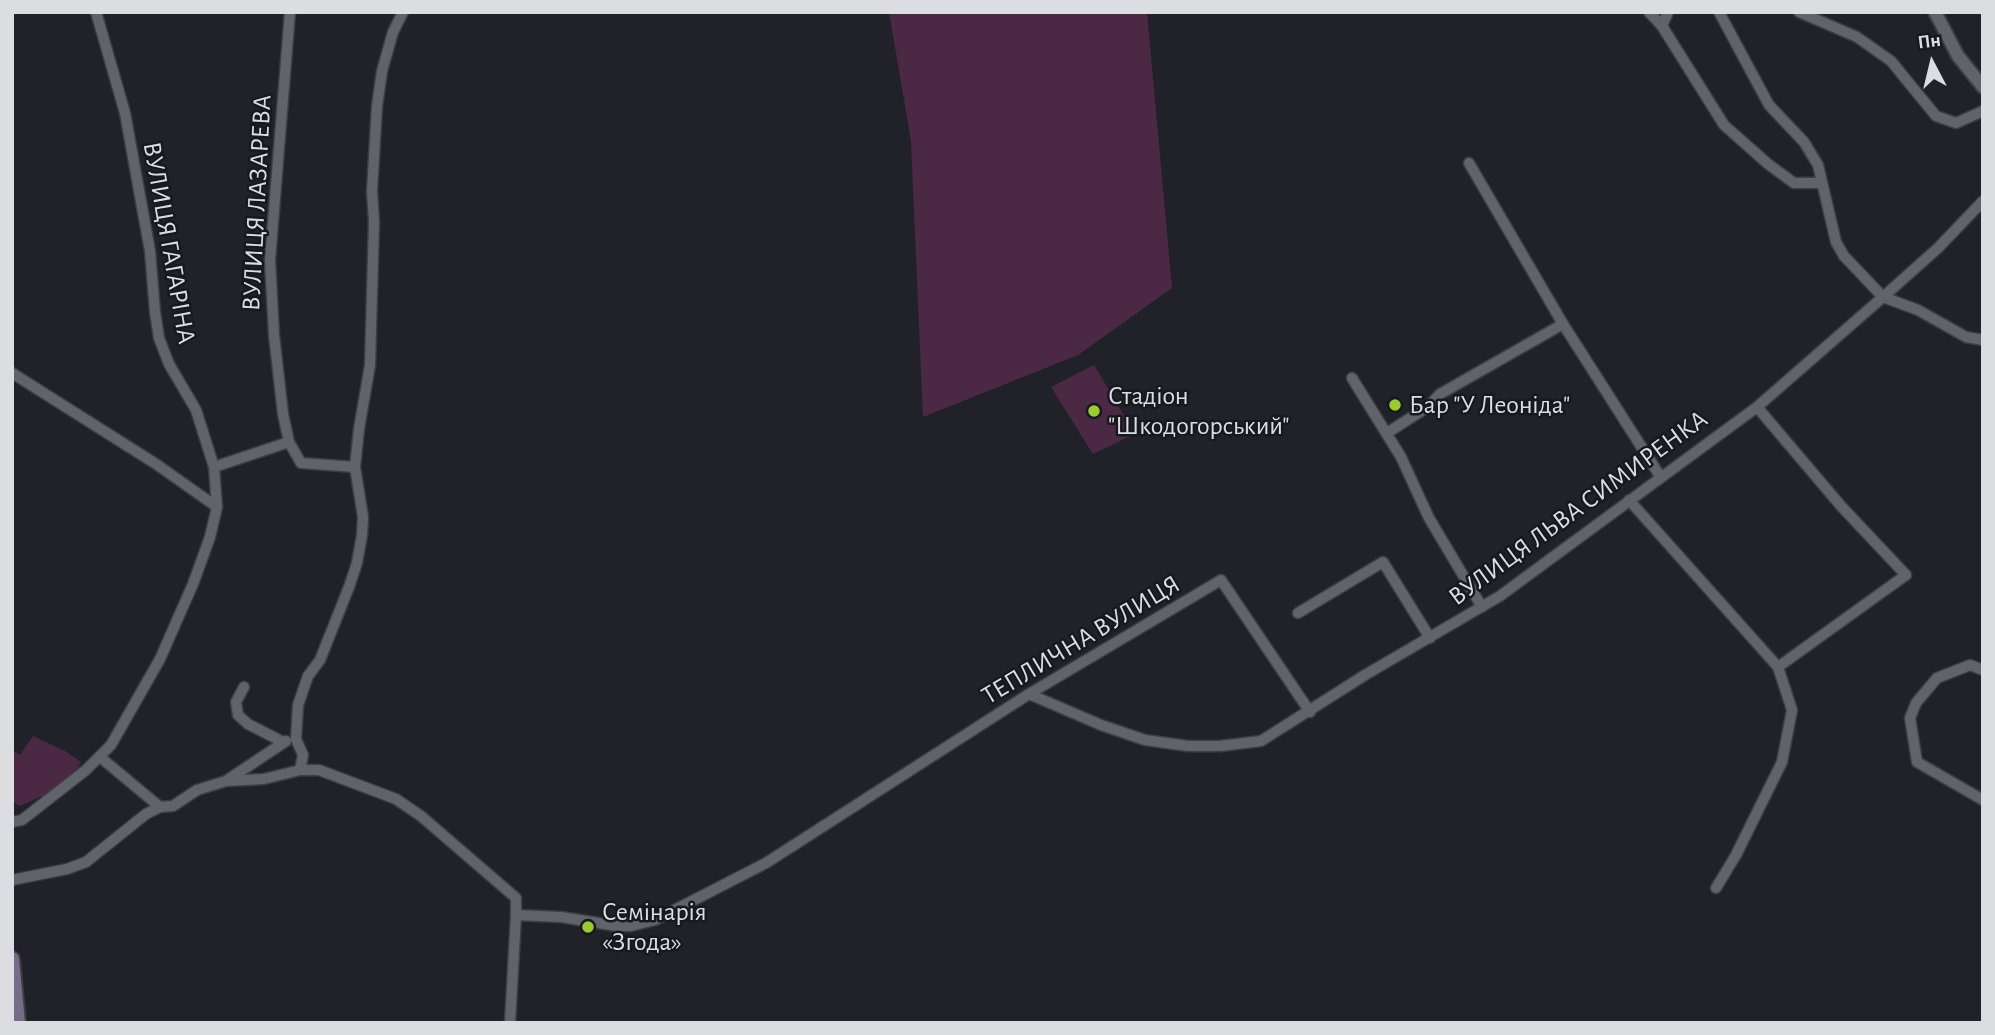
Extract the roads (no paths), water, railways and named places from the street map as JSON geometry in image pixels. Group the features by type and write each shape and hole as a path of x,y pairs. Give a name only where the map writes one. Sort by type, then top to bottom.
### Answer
{"main road":[{"path":"12,959 18,1023"}],"street":[{"name":"ВУЛИЦЯ ГАГАРІНА","path":"12,822 22,820 86,770 111,746 160,659 211,537 217,507 214,467 196,410 169,364 159,338 150,251 125,113 96,12"},
{"name":"ВУЛИЦЯ ЛАЗАРЕВА","path":"289,442 274,335 270,260 290,12"},
{"path":"319,770 303,755 296,739 298,705 308,676 320,660 357,563 363,517 355,467 370,365 374,222 372,191 377,106 382,71 393,32 403,12"},
{"path":"1649,12 1662,26 1724,125 1794,183 1821,183"},
{"path":"1662,26 1668,12"},
{"path":"1719,12 1769,106 1804,142 1818,165 1839,249 1883,297 1918,310 1966,337 1983,340"},
{"path":"1799,12 1857,37 1876,49 1891,61 1936,116 1956,123 1983,111"},
{"path":"1935,12 1958,56 1983,87"},
{"path":"1469,163 1563,324 1660,476"},
{"name":"ВУЛИЦЯ ЛЬВА СИМИРЕНКА","path":"1029,694 1101,725 1145,740 1188,746 1220,746 1261,741 1310,712 1365,674 1500,596 1757,407 1938,248 1983,201"},
{"path":"1387,433 1429,406 1440,394 1563,324"},
{"path":"12,373 156,464 217,507"},
{"path":"1352,378 1401,457 1429,518 1482,607"},
{"path":"1757,407 1841,506 1906,575 1777,667"},
{"path":"214,467 289,442 301,463 355,467"},
{"path":"1629,500 1777,667 1792,710 1782,762 1736,855 1716,888"},
{"path":"1298,613 1383,562 1430,638"},
{"name":"ТЕПЛИЧНА ВУЛИЦЯ","path":"516,915 534,914 600,925 631,926 655,920 785,851 1029,694 1221,580 1310,712"},
{"path":"1983,670 1970,665 1937,678 1916,704 1910,718 1917,762 1983,800"},
{"path":"244,687 236,702 238,715 248,724 283,741"},
{"path":"226,782 283,741 296,739"},
{"path":"300,770 303,755"},
{"path":"100,757 160,807"},
{"path":"12,880 67,869 86,862 146,814 160,807 173,806 197,790 226,782 264,779 300,770 319,770 396,799 421,816 516,898 509,1023"}],"place":[{"name":"Бар \"У Леоніда\"","path":"1395,405"},
{"name":"Стадіон \"Шкодогорський\"","path":"1094,411"},
{"name":"Семінарія «Згода»","path":"588,927"}]}
